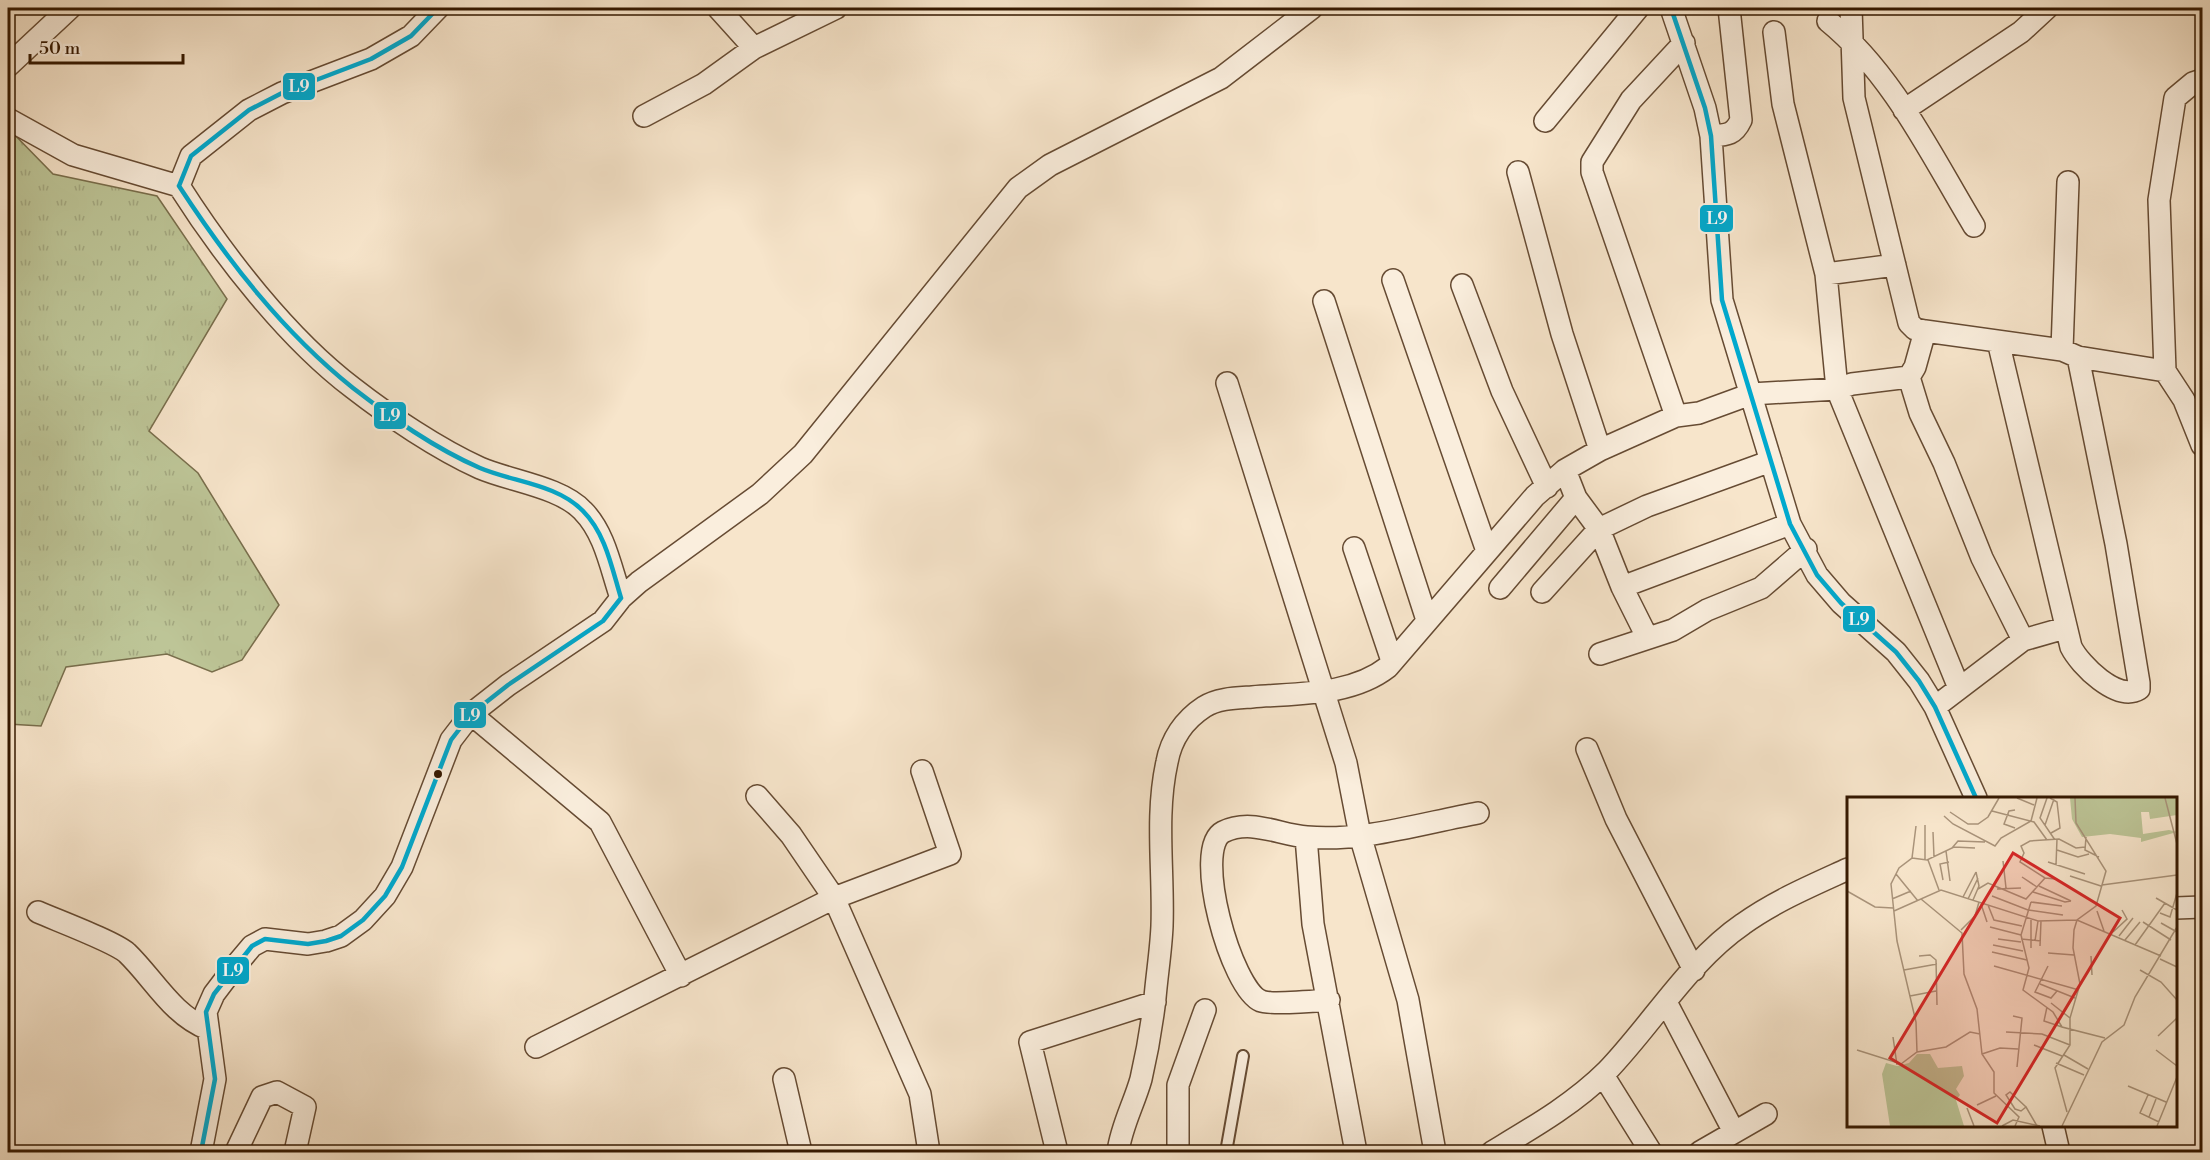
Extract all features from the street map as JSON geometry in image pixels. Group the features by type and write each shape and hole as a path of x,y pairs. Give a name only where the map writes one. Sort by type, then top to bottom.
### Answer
{"street":[{"path":"8,66 70,8"},
{"path":"179,186 191,156 249,110 282,93 371,59 411,36 438,8"},
{"path":"718,8 754,48"},
{"path":"644,116 704,84 754,48 836,8"},
{"path":"201,1152 215,1079 206,1012 214,994 252,946 265,939 308,944 341,936 363,920 385,896 402,867 452,740 471,714 508,685 603,621 621,598 760,494 803,454 1018,188 1050,165 1221,78 1312,8"},
{"path":"1545,121 1638,8"},
{"path":"1671,8 1711,136 1722,300 1790,524 1806,549 1817,574 1829,589 1841,603 1896,652 1919,681 1935,706 1976,797"},
{"path":"1711,136 1730,134 1741,120 1730,8"},
{"path":"1851,8 1854,98 1909,322 1915,329 1998,341 2165,371"},
{"path":"1904,110 2021,32 2047,8"},
{"path":"1828,21 1853,41 1904,110 1974,226"},
{"path":"1774,32 1783,104 1826,274 1838,389 1959,688"},
{"path":"1676,416 1592,172 1592,162 1631,100 1683,43"},
{"path":"2202,80 2193,83 2175,98 2159,200 2165,371 2184,400 2202,445"},
{"path":"8,119 73,155 179,186 202,223 254,287 310,350 353,388 422,435 478,467 568,498 585,512 600,538 621,598"},
{"path":"1518,172 1562,334 1600,450"},
{"path":"1998,341 2071,647 2086,668 2114,689 2134,691 2139,689 2116,544 2070,354 2068,182"},
{"path":"1826,274 1895,265"},
{"path":"1393,280 1487,551"},
{"path":"1462,285 1502,391 1546,487"},
{"path":"1324,301 1427,620"},
{"path":"1925,331 1915,367 1909,377 1920,413 1944,463 1982,558 2023,639"},
{"path":"1118,1152 1120,1137 1141,1078 1155,1002 1162,925 1160,860 1162,815 1167,763 1175,735 1204,707 1227,699 1325,691 1366,681 1378,675 1546,487 1565,470 1600,450 1676,416 1699,413 1751,394 1838,389 1852,384 1909,377"},
{"path":"1227,383 1346,763 1360,835 1408,1000 1435,1152"},
{"path":"1542,592 1599,529 1647,506 1771,461"},
{"path":"1565,470 1576,498 1599,529 1622,587 1647,636"},
{"path":"1500,588 1576,498"},
{"path":"1622,587 1790,524"},
{"path":"1354,548 1392,661"},
{"path":"1600,654 1647,636 1673,630 1707,610 1761,588 1806,549"},
{"path":"1935,706 2023,639 2065,628"},
{"path":"471,714 600,822 681,976"},
{"path":"1587,749 1616,819 1694,970"},
{"path":"536,1047 834,898 950,854 922,771"},
{"path":"757,796 791,835 834,898 920,1094 929,1152"},
{"path":"1329,1000 1262,1002 1245,989 1216,911 1210,852 1219,834 1232,828 1272,828 1306,837 1360,835 1478,813"},
{"path":"1306,837 1312,924 1329,1000 1356,1152"},
{"path":"1492,1152 1563,1108 1603,1075 1694,970 1743,924 1813,885 1847,869"},
{"path":"2177,908 2202,907"},
{"path":"38,912 125,951 166,999 192,1023 208,1029"},
{"path":"1057,1152 1030,1042 1155,1002"},
{"path":"1666,1002 1734,1131"},
{"path":"1178,1152 1178,1084 1205,1010"},
{"path":"1603,1075 1651,1152"},
{"path":"784,1078 801,1152"},
{"path":"236,1152 262,1097 277,1092 305,1107 295,1152"},
{"path":"1700,1152 1766,1114"},
{"path":"2053,1127 2059,1152"}],"lane":[{"path":"1226,1152 1242,1056"}],"green space":[{"path":"8,128 53,174 157,196 227,299 149,431 198,473 279,605 242,660 212,672 167,654 66,667 41,726 8,724"}],"transit line":[{"name":"L9","path":"179,186 191,156 249,110 282,93 371,59 411,36 438,8"},
{"name":"L9","path":"1671,8 1705,108 1711,136 1722,300 1790,524 1817,575 1841,603 1896,652 1919,681 1935,707 1976,797"},
{"name":"L9","path":"179,186 217,241 258,294 303,343 353,388 398,421 446,451 493,473 548,489 561,495 583,511 603,541 621,598"},
{"name":"L9","path":"201,1152 215,1079 206,1012 214,994 252,946 265,939 308,944 326,941 341,936 363,920 385,896 402,867 451,740 471,714 508,685 603,621 621,598"}]}
